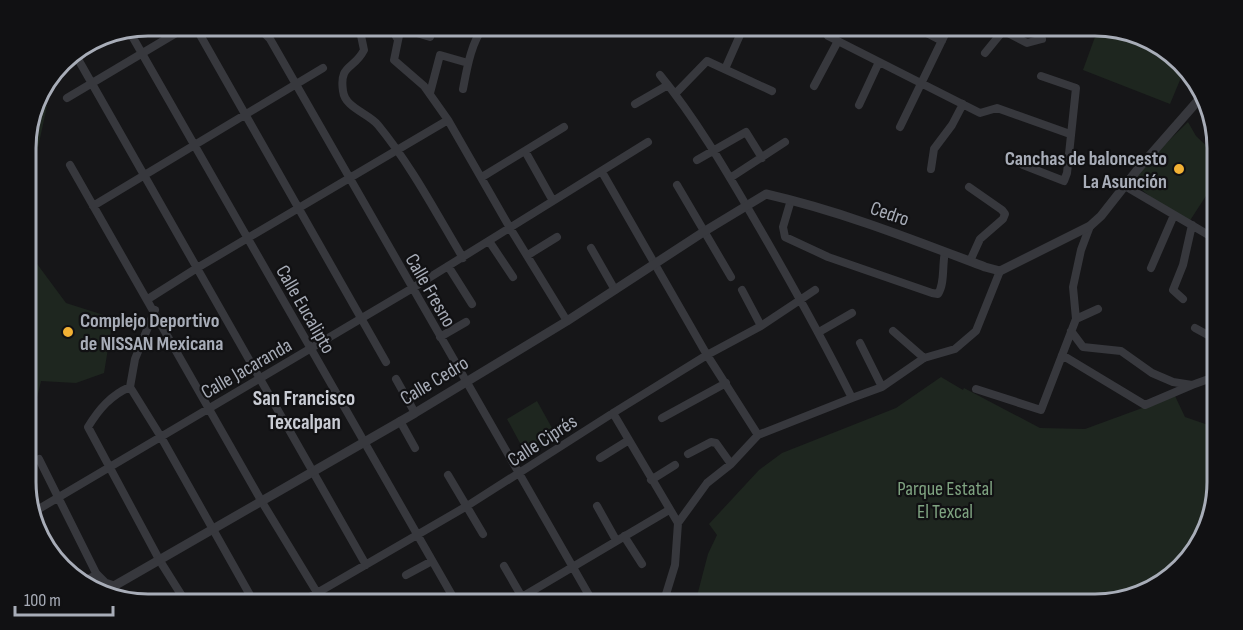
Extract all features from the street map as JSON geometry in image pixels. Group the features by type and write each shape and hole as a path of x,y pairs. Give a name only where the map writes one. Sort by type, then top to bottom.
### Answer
{"street":[{"path":"67,98 172,36"},
{"path":"201,36 386,362"},
{"name":"Calle Fresno","path":"267,36 588,594"},
{"path":"361,36 364,50 354,64 345,69 342,77 343,95 351,105 376,122 397,150 462,258"},
{"path":"463,89 468,63 478,36"},
{"path":"725,69 739,36"},
{"path":"828,36 980,113 997,108 1070,134"},
{"path":"932,36 942,41"},
{"path":"900,127 944,36"},
{"path":"985,53 999,36"},
{"path":"1018,36 1027,42 1042,39"},
{"name":"Calle Eucalipto","path":"133,37 451,594"},
{"path":"397,38 394,60 430,93 448,120 567,321"},
{"path":"814,86 838,41"},
{"path":"430,93 440,55 468,63"},
{"path":"79,60 366,565"},
{"path":"675,94 707,61 772,92"},
{"path":"859,105 879,62"},
{"path":"93,206 323,68"},
{"path":"660,75 730,178 819,332 852,398"},
{"path":"1023,165 1064,181 1067,173 1076,88 1041,76"},
{"path":"635,104 668,86"},
{"path":"667,594 675,565 678,523 707,483 731,464 758,435 882,387 924,358 955,349 976,331 1000,271 1090,226 1101,216 1197,102"},
{"path":"931,169 934,149 951,126 963,104"},
{"path":"148,299 448,120"},
{"path":"482,177 564,127"},
{"path":"697,160 746,132 762,158"},
{"name":"Calle Jacaranda","path":"40,509 311,350 648,142"},
{"path":"730,178 785,142"},
{"path":"525,151 554,201"},
{"path":"70,165 155,310 262,502 318,593"},
{"path":"602,172 707,355 758,435"},
{"path":"677,185 731,277"},
{"path":"1125,186 1207,234"},
{"path":"969,187 1005,214 1003,219 980,240 970,261"},
{"name":"Calle Cedro","path":"97,575 105,583 114,586 160,561 415,413 567,321 705,231 766,195"},
{"name":"Cedro","path":"766,195 790,200 867,224 1000,271"},
{"path":"790,200 783,227 784,237 828,257 932,293 938,294 942,288 942,265 945,252"},
{"path":"1151,268 1174,215"},
{"path":"1184,299 1173,290 1183,264 1192,225"},
{"path":"976,389 1041,410 1076,319 1073,287 1081,250 1090,226"},
{"path":"528,255 557,237"},
{"path":"489,241 513,277"},
{"path":"591,248 615,290"},
{"path":"448,266 472,304"},
{"path":"742,290 761,326"},
{"name":"Calle Ciprés","path":"318,593 418,536 613,413 707,355 761,326 815,291"},
{"path":"1076,319 1098,309"},
{"path":"155,310 135,359 130,387 161,437 249,594"},
{"path":"819,332 852,313"},
{"path":"440,337 466,322"},
{"path":"1195,328 1207,335"},
{"path":"893,331 924,358"},
{"path":"1071,331 1083,347 1121,351 1152,373 1192,385"},
{"path":"860,343 882,387"},
{"path":"1062,355 1145,405 1207,380"},
{"path":"396,379 415,413"},
{"path":"662,418 726,383"},
{"path":"130,387 118,392 108,400 88,427 160,561 181,594"},
{"path":"613,413 678,523"},
{"path":"400,421 415,447"},
{"path":"600,458 629,440"},
{"path":"688,454 698,447 711,442 716,443 731,464"},
{"path":"39,459 97,575 91,578"},
{"path":"651,480 675,465"},
{"path":"448,475 483,534"},
{"path":"597,506 642,564"},
{"path":"534,594 573,567 669,510"},
{"path":"406,575 432,561"},
{"path":"504,566 520,594"}],"green space":[{"path":"1095,36 1110,37 1131,42 1151,51 1181,77 1170,104 1083,70"},
{"path":"45,106 47,106 36,157 40,119"},
{"name":"Canchas de baloncesto La Asunción","path":"1188,122 1196,136 1207,146 1207,194 1189,222 1158,203 1131,181"},
{"name":"Complejo Deportivo de NISSAN Mexicana","path":"36,262 66,303 113,318 104,373 76,383 41,381 36,402"},
{"name":"Parque Estatal El Texcal","path":"941,377 1040,428 1085,429 1175,396 1185,417 1207,425 1206,497 1199,525 1179,556 1157,575 1131,588 1103,594 698,594 708,554 717,535 709,524 759,470 782,453 896,408"},
{"path":"537,401 557,437 527,456 507,419"}],"place":[{"name":"Canchas de baloncesto La Asunción","path":"1179,169"},
{"name":"Complejo Deportivo de NISSAN Mexicana","path":"68,332"}],"district":[{"name":"San Francisco Texcalpan","path":"304,410"}]}
